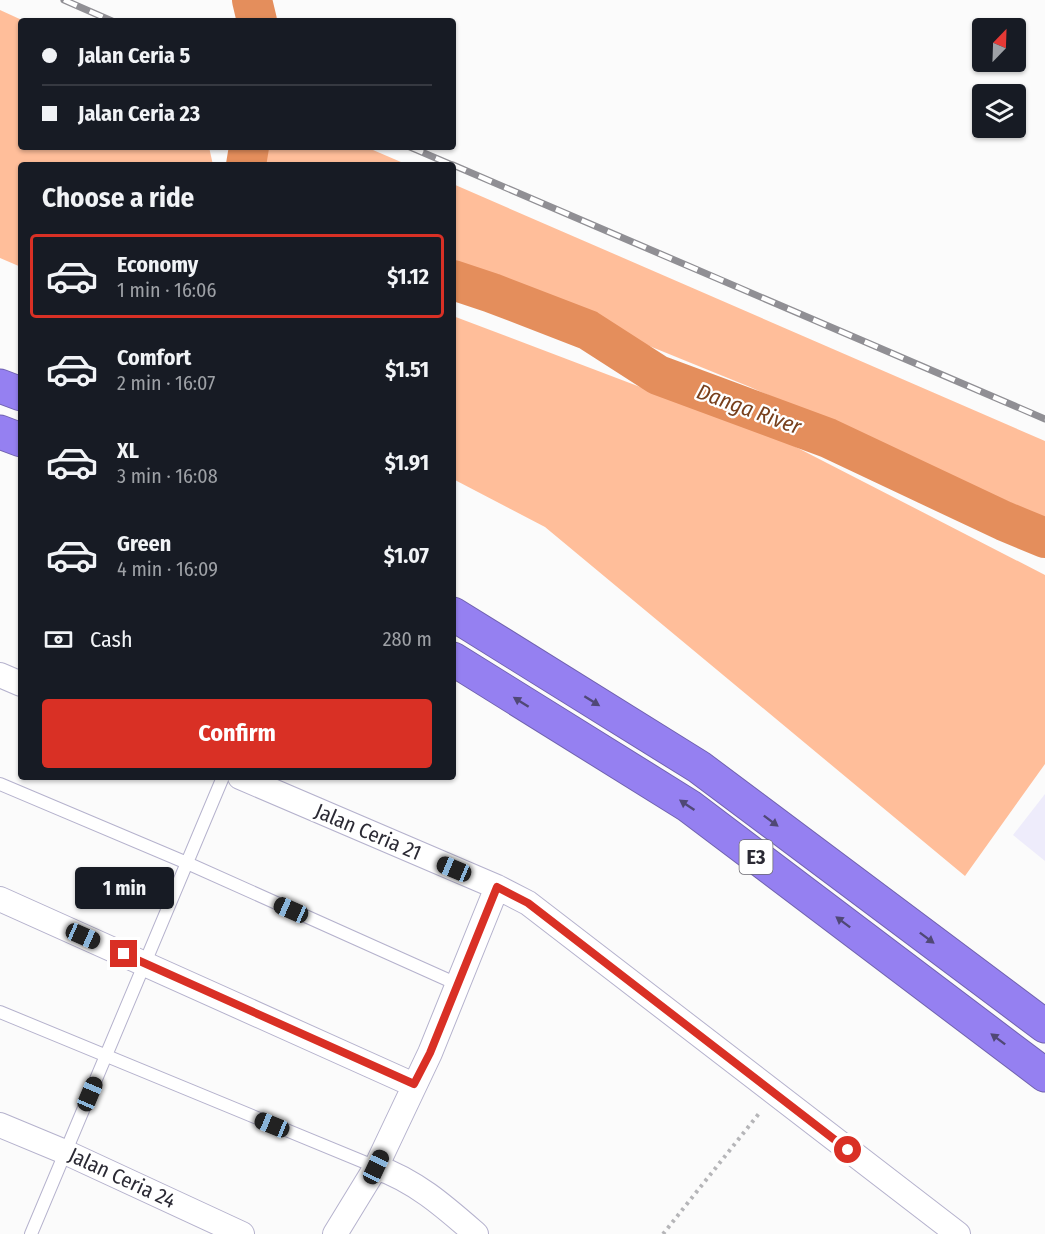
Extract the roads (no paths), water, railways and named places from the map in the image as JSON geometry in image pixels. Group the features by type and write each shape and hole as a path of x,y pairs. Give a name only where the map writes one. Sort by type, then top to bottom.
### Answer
{"highway":[{"path":"0,386 18,393"},
{"path":"0,432 18,439"},
{"name":"E3","path":"456,617 699,767 1045,1026"},
{"name":"E3","path":"456,661 689,806 1045,1075"}],"street":[{"path":"0,675 18,683"},
{"name":"Jalan Ceria 21","path":"247,780 497,887 528,903 958,1234"},
{"path":"335,1234 376,1167 430,1053 497,887"},
{"path":"0,899 414,1084"},
{"name":"Jalan Ceria 24","path":"0,1125 65,1152 242,1234"},
{"path":"376,1167 398,1175 434,1198 471,1233"}],"lane":[{"path":"31,1234 222,780"},
{"path":"0,784 187,863 457,984"},
{"path":"0,1012 376,1167"}],"waterway":[{"name":"Danga River","path":"252,0 256,18"},
{"name":"Danga River","path":"246,162 248,150"},
{"name":"Danga River","path":"456,281 588,330 658,375 828,438 1045,538"}],"railway":[{"path":"64,0 105,18"},
{"path":"417,150 445,162"},
{"path":"456,166 1045,419"}]}
